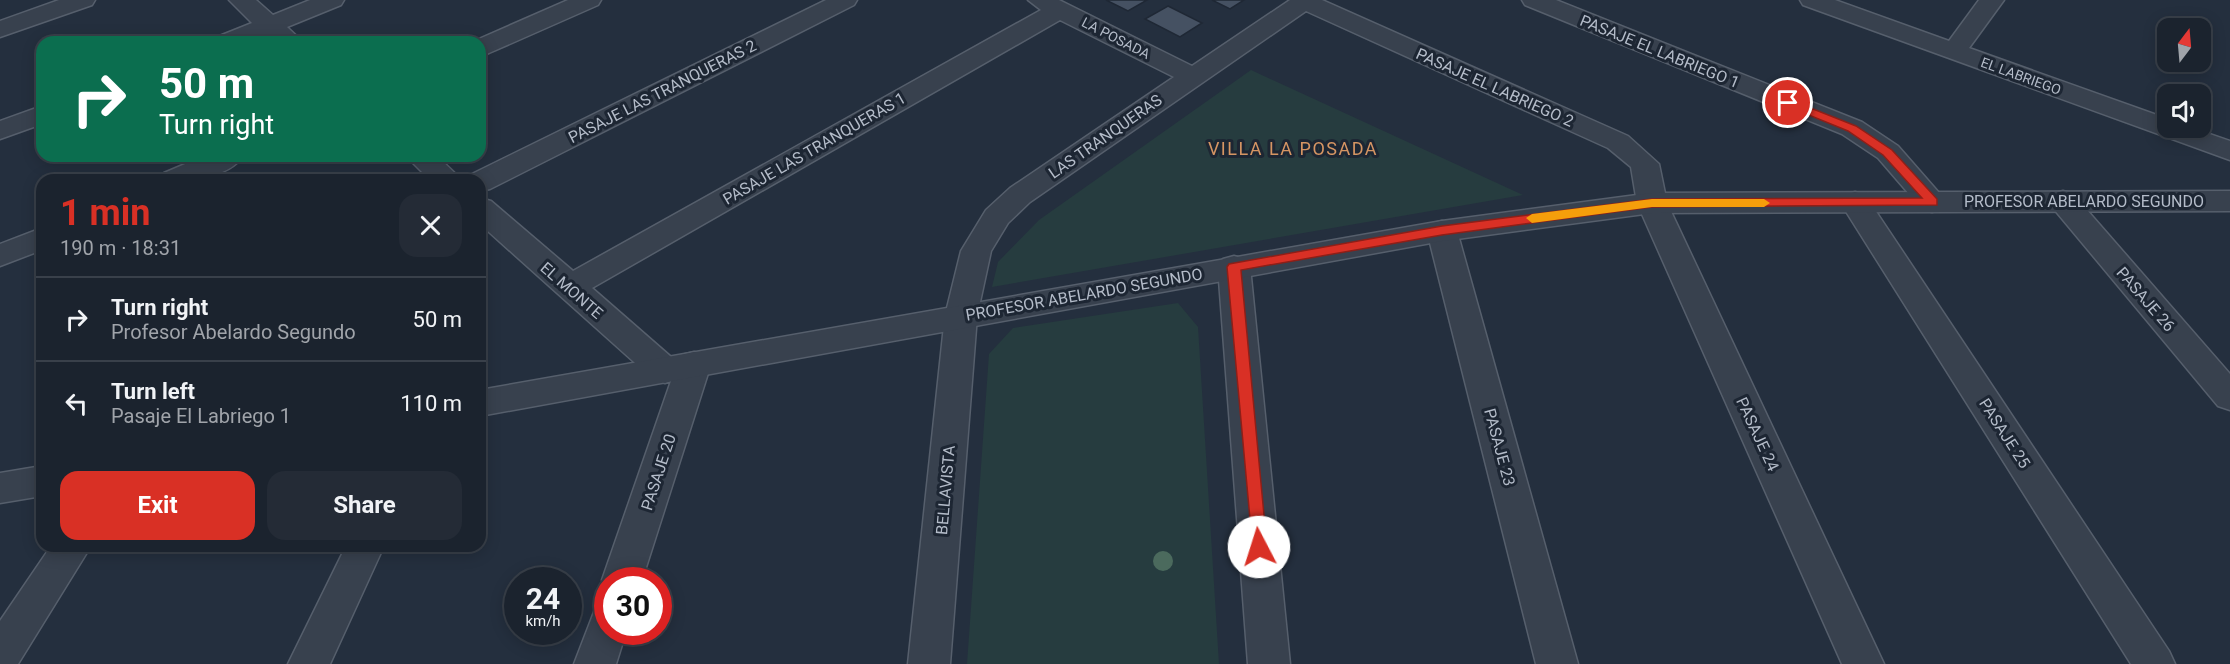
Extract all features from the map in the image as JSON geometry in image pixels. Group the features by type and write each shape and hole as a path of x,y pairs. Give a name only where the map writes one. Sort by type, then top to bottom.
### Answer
{"street":[{"path":"0,29 83,0"},
{"path":"241,0 283,36"},
{"path":"242,36 332,0"},
{"path":"486,45 589,0"},
{"name":"PASAJE LAS TRANQUERAS 2","path":"486,179 845,0"},
{"name":"PASAJE EL LABRIEGO 1","path":"1534,0 1852,128 1887,152 1932,202"},
{"name":"EL LABRIEGO","path":"1812,0 2230,151"},
{"path":"1954,51 1992,0"},
{"name":"LAS TRANQUERAS","path":"961,316 976,251 997,217 1020,195 1305,1"},
{"name":"PASAJE EL LABRIEGO 2","path":"1305,1 1618,142 1645,164 1652,203"},
{"name":"LA POSADA","path":"1045,3 1192,76"},
{"name":"PASAJE LAS TRANQUERAS 1","path":"570,287 1045,3"},
{"path":"0,131 36,116"},
{"path":"188,174 215,162"},
{"path":"425,162 436,174"},
{"name":"PASAJE 26","path":"2063,201 2230,397"},
{"name":"PROFESOR ABELARDO SEGUNDO","path":"486,402 1442,231 1652,203 2230,201"},
{"name":"PASAJE 25","path":"1855,202 2154,664"},
{"name":"PASAJE 24","path":"1652,203 1863,664"},
{"name":"EL MONTE","path":"486,213 570,287 680,367"},
{"name":"PASAJE 23","path":"1442,231 1557,664"},
{"path":"0,256 36,241"},
{"path":"1234,267 1269,664"},
{"name":"BELLAVISTA","path":"929,664 961,316"},
{"name":"PASAJE 20","path":"626,567 680,367"},
{"path":"0,488 36,477"},
{"path":"0,656 68,552"},
{"path":"309,664 362,552"},
{"path":"595,664 602,645"}],"green space":[{"path":"1251,70 1523,195 992,287 998,262 1039,220"},
{"path":"1178,303 1198,327 1219,664 967,664 989,354 1013,328"}],"building":[{"path":"1106,0 1147,0 1128,11"},
{"path":"1212,0 1244,0 1230,9"},
{"path":"1168,6 1202,23 1180,37 1145,19"}],"slow traffic":[{"path":"1532,218 1652,203 1764,203"}],"district":[{"name":"VILLA LA POSADA","path":"1293,149"}],"route":[{"path":"1259,547 1234,267 1442,231 1652,203 1932,202 1905,168 1887,152 1852,128 1788,103"}]}
